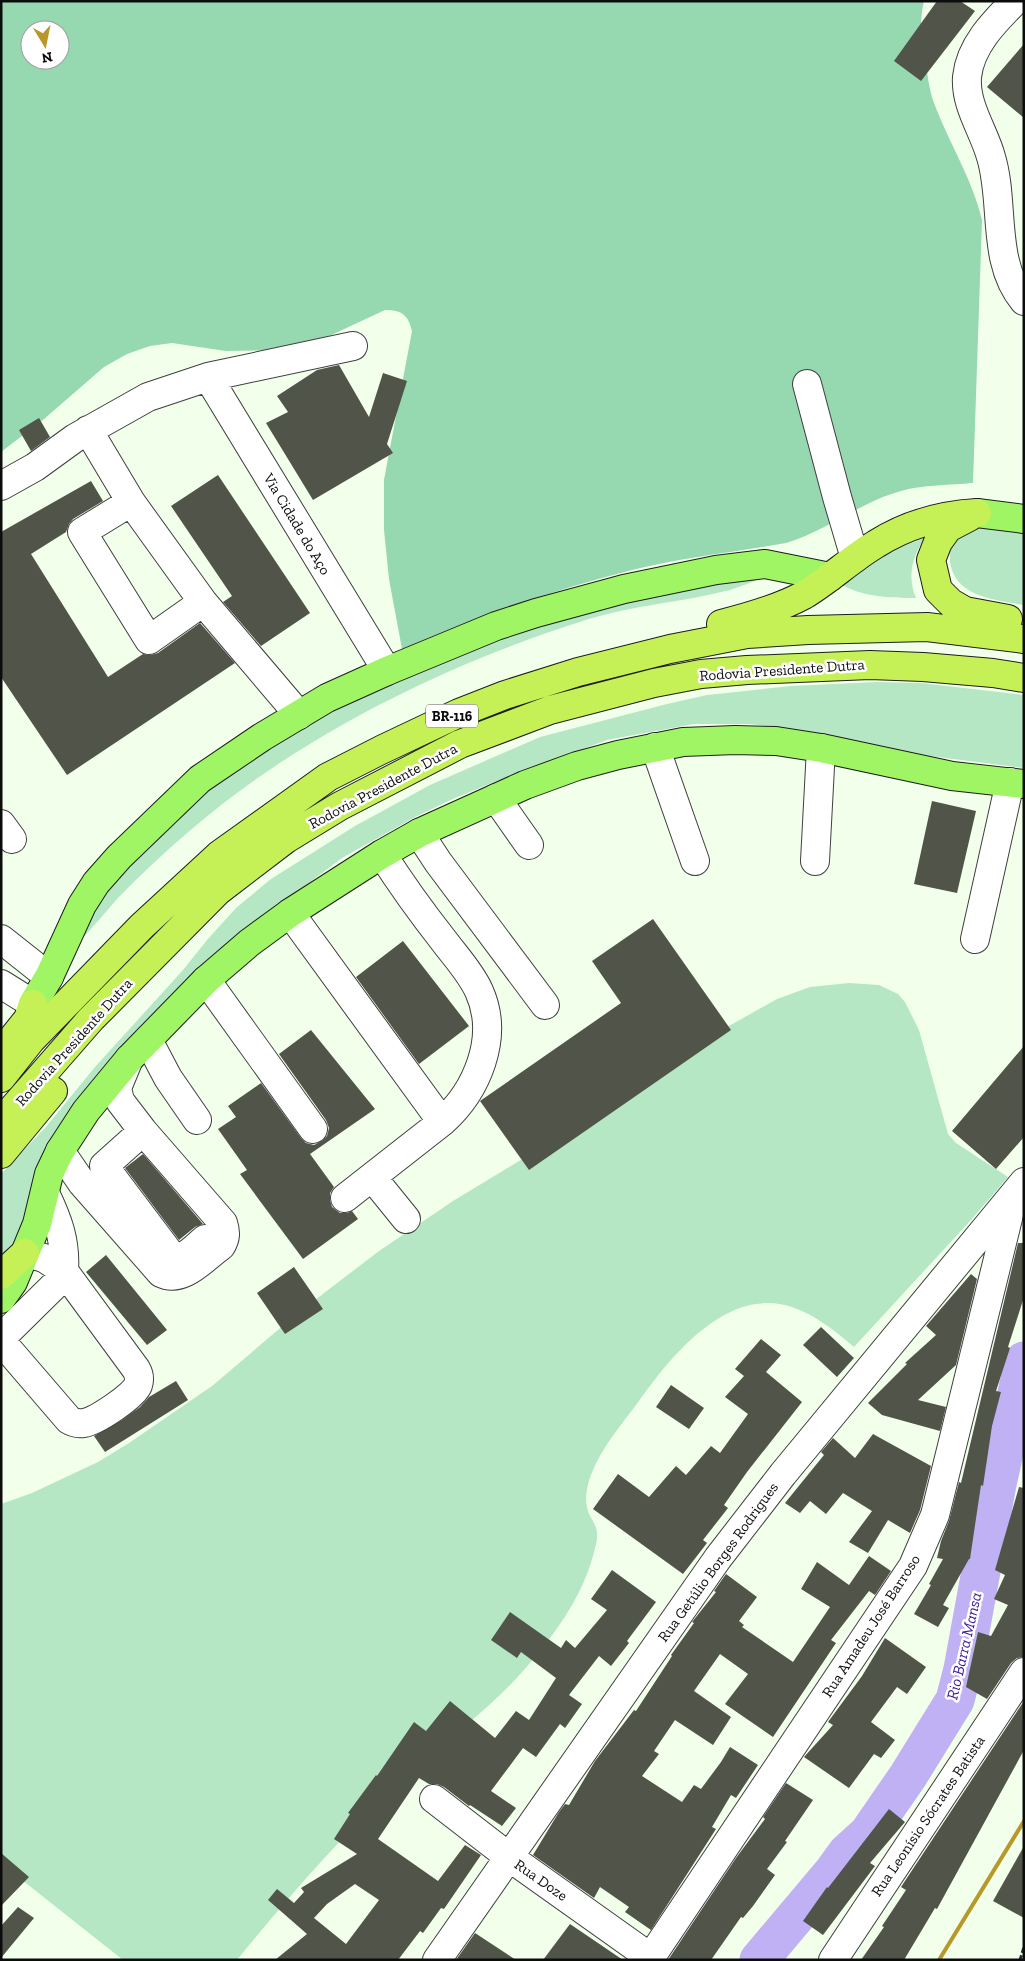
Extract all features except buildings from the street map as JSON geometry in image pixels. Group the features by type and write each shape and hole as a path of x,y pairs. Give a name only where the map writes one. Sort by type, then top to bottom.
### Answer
{"highway":[{"name":"BR-116","path":"381,750 475,691 574,658 746,618 779,607 830,578 856,558 899,531 954,515 977,513"},
{"path":"977,513 948,528 938,542 931,560 938,590 965,611 1024,622"},
{"name":"Rodovia Presidente Dutra","path":"1,1078 31,1040 142,926 219,855 328,777 458,713 514,692 623,660 747,634 808,630 927,627 1024,639"},
{"name":"Rodovia Presidente Dutra","path":"1,1122 91,1019 218,891 286,839 340,806 460,744 560,707 654,683 701,674 747,670 870,665 934,668 993,673 1024,678"},
{"name":"BR-116","path":"1,1154 133,996 237,896 314,839 398,794 487,752 567,721 701,674"},
{"path":"1,1052 28,1019 33,1004"},
{"path":"1,1275 25,1253"}],"main road":[{"path":"977,513 1024,519"},
{"path":"33,1004 49,977 82,905 96,883 119,857 200,779 262,737 327,698 387,670 496,626 624,589 716,570 766,564 830,578"},
{"path":"1,1300 13,1282 37,1224 49,1174 60,1151 86,1111 129,1059 206,980 249,943 290,913 382,854 419,833 496,798 577,766 683,742 776,741 821,748 952,776 1017,783"}],"street":[{"path":"1015,1 981,40 973,53 967,79 974,115 987,143 996,174 1004,258 1008,273 1024,301"},
{"path":"1,486 35,467 88,430 148,397 208,376 353,346"},
{"name":"Via Cidade do Aço","path":"208,376 387,670"},
{"path":"808,384 837,497 856,558"},
{"path":"88,430 131,502 203,602 299,715"},
{"path":"131,502 82,532 149,640 203,602"},
{"path":"655,747 696,861"},
{"path":"815,861 821,748"},
{"path":"975,939 1017,783"},
{"path":"496,798 529,845"},
{"path":"419,833 438,862 545,1005"},
{"path":"346,1198 442,1122 463,1099 477,1074 487,1037 485,1010 480,992 472,978 402,886 382,854"},
{"path":"290,913 442,1122"},
{"path":"1,939 49,977"},
{"path":"206,980 313,1129"},
{"path":"1,984 33,1004"},
{"path":"148,1040 168,1078 197,1120"},
{"path":"60,1151 82,1183 161,1273 174,1277 182,1275 221,1246 225,1231 223,1223 124,1107 117,1088 129,1059"},
{"path":"82,1183 143,1131"},
{"path":"104,1166 171,1255 179,1258 215,1229 214,1223 187,1189 176,1168"},
{"path":"372,1177 406,1219"},
{"name":"Rua Getúlio Borges Rodrigues","path":"437,1960 718,1558 783,1474 1019,1187"},
{"name":"Rua Amadeu José Barroso","path":"650,1959 913,1566 935,1515 1019,1187"},
{"path":"25,1253 44,1258 65,1273 138,1374 139,1383 134,1392 97,1418 85,1423 74,1423 69,1420 1,1339 65,1273 65,1251 62,1236 45,1193"},
{"name":"Rua Leonísio Sócrates Batista","path":"833,1960 1024,1672"},
{"name":"Rua Doze","path":"434,1799 509,1857 650,1959"}],"path":[{"path":"1020,1960 1024,1947"}],"green space":[{"path":"1,1 924,1 921,17 922,39 931,93 940,118 966,175 982,220 973,483 927,486 901,491 872,502 816,531 786,543 654,565 576,585 488,614 402,649 389,579 384,530 384,480 412,331 406,317 400,312 385,310 312,344 276,350 226,351 172,343 150,346 127,354 104,367 44,419 1,452"},
{"path":"972,524 1024,531 1024,605 978,595 968,590 953,574 950,562 951,545"},
{"path":"925,538 917,552 912,567 911,575 916,598 867,594 840,584 880,557"},
{"path":"768,576 730,590 606,614 537,636 432,679 381,704 331,731 282,761 236,794 193,828 145,871 80,941 98,894 197,796 288,735 340,707 394,680 522,629 644,594"},
{"path":"877,682 921,683 1024,695 1024,768 914,754 794,729 749,724 694,724 607,740 497,781 417,816 342,858 212,956 180,987 153,1020 28,1210 15,1245 1,1265 1,1174 45,1128 95,1067 236,908 271,879 355,826 430,785 540,737 707,695 791,686"},
{"path":"849,983 879,985 898,994 905,1002 919,1030 948,1134 956,1143 1008,1177 854,1347 825,1324 801,1310 768,1303 745,1306 724,1315 685,1346 652,1383 619,1427 595,1465 588,1485 586,1499 587,1509 597,1532 595,1547 583,1584 553,1634 501,1694 403,1777 359,1821 297,1889 237,1960 123,1960 22,1880 1,1866 1,1504 32,1493 98,1462 129,1443 212,1386 298,1313 379,1251 453,1201 585,1121 652,1069 777,999 810,987"}],"waterway":[{"name":"Rio Barra Mansa","path":"759,1960 847,1853 868,1834 908,1776 955,1700 963,1669 997,1484 1024,1361"}],"railway":[{"path":"939,1960 1024,1821"}]}
